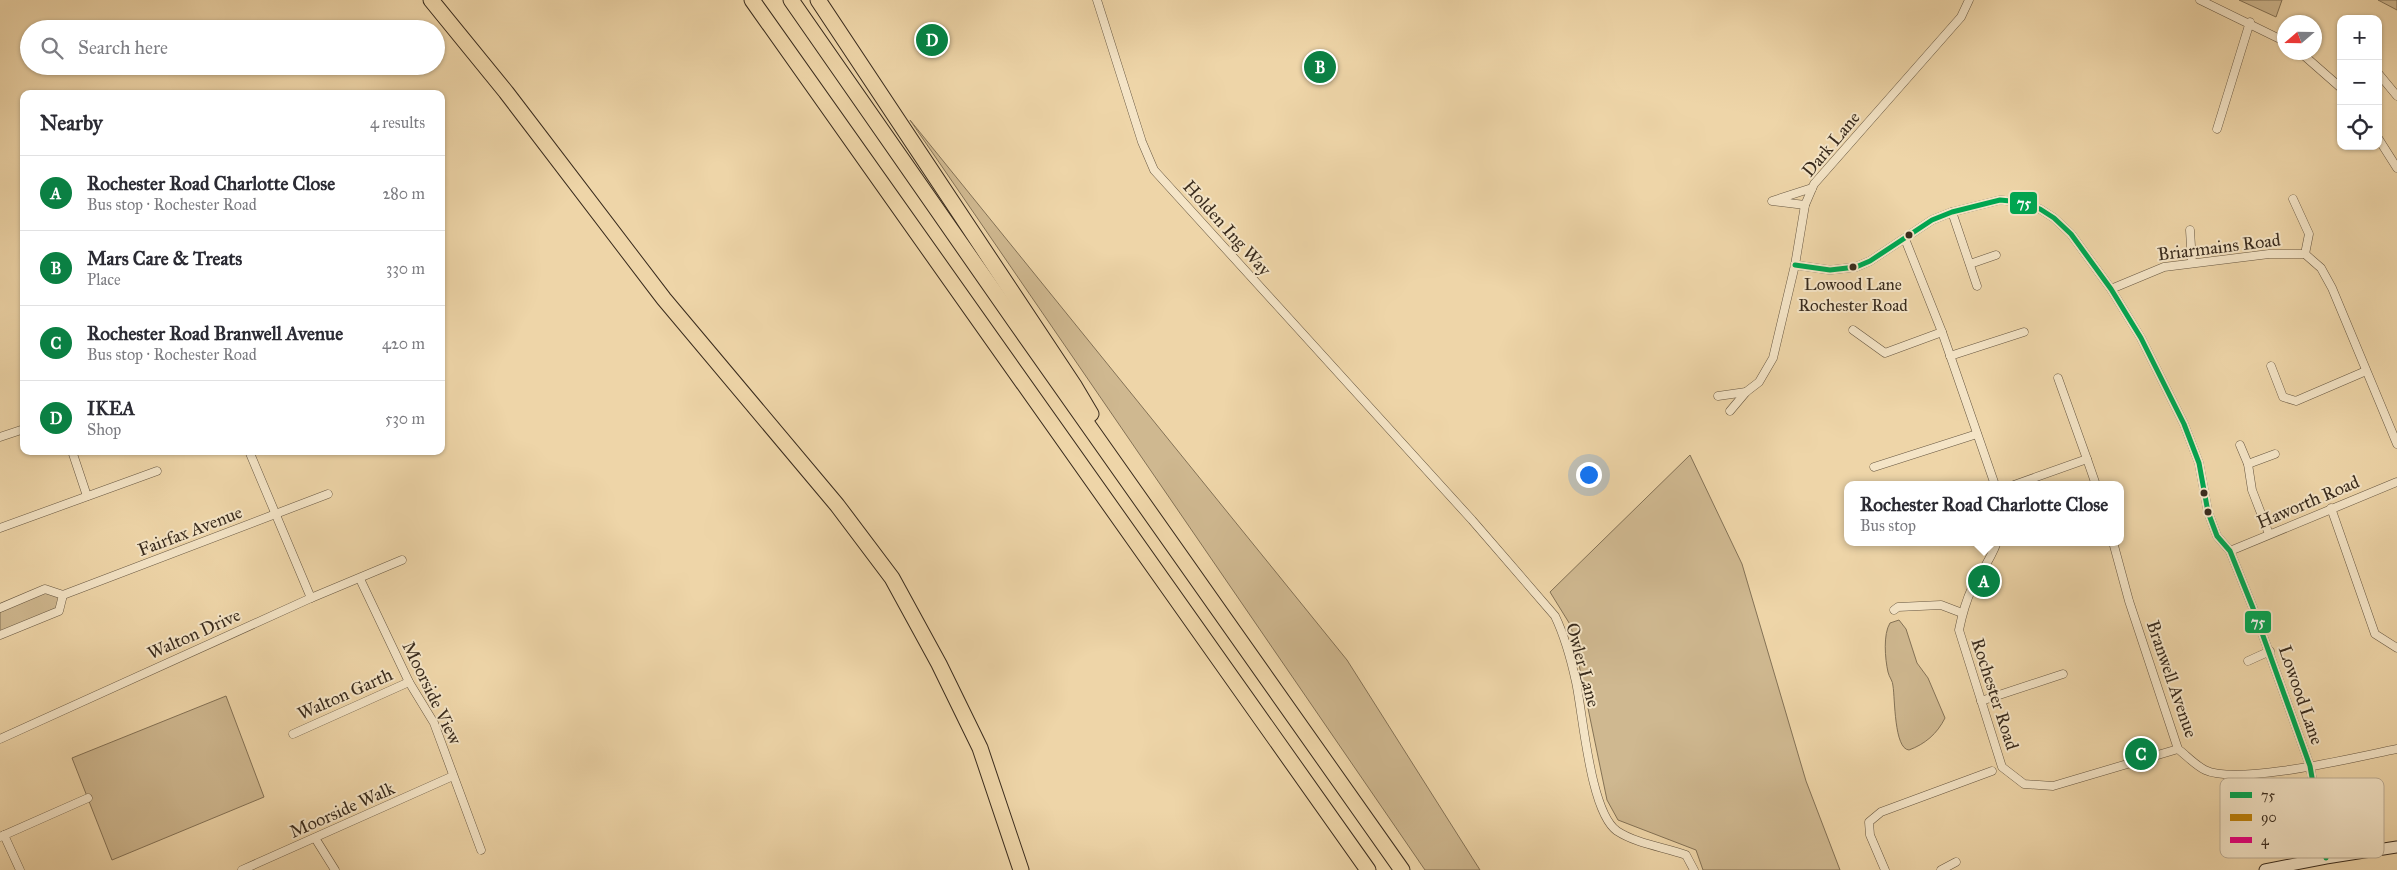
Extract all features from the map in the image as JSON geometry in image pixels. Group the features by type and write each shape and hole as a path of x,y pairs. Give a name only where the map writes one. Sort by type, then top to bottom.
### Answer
{"highway":[{"path":"431,0 506,92 664,299 837,505 892,578 939,664 980,748 1021,870"},
{"path":"745,0 772,29"},
{"path":"752,0 1368,870"},
{"path":"792,0 1132,488 1402,870"},
{"path":"798,0 840,68"},
{"path":"818,0 1075,387 1132,488"}],"main road":[{"path":"2384,850 2397,848"},
{"path":"2265,870 2326,858"}],"street":[{"name":"Holden Ing Way","path":"1097,0 1142,142 1154,170 1398,440"},
{"name":"Dark Lane","path":"1730,411 1746,392 1759,382 1773,358 1795,265 1805,205 1812,188 1961,17 1969,0"},
{"path":"2200,0 2250,22 2277,37"},
{"path":"2216,129 2250,22"},
{"path":"2309,60 2337,84"},
{"path":"2382,79 2397,96"},
{"path":"2382,144 2397,168"},
{"path":"1805,205 1772,201 1812,188"},
{"name":"Briarmains Road","path":"2294,199 2310,234 2305,254"},
{"name":"Lowood Lane","path":"1795,265 1830,270 1856,267 1870,261 1932,220 1952,212 2000,200 2021,202 2040,209 2054,218 2071,234 2111,289 2141,338 2184,424 2199,463 2208,512 2217,536 2230,551 2270,651 2310,766 2312,778"},
{"path":"1952,212 1977,286"},
{"path":"2190,230 2192,263"},
{"path":"1905,239 1942,332 1994,481"},
{"name":"Briarmains Road","path":"2111,289 2150,271 2192,263 2269,254 2305,254 2321,268 2332,288 2397,444"},
{"path":"1970,264 1996,255"},
{"path":"1853,330 1885,353 1942,332"},
{"path":"1950,356 2024,332"},
{"path":"2271,366 2284,397 2296,401 2366,371"},
{"path":"2058,378 2095,481"},
{"path":"1718,396 1746,392"},
{"path":"0,437 20,430"},
{"path":"1874,467 1978,434"},
{"name":"Owler Lane","path":"1398,440 1472,520 1555,616 1563,633 1576,682 1587,755 1600,805 1616,830 1638,840 1686,855 1694,870"},
{"path":"2240,445 2248,464 2252,490 2269,534"},
{"path":"2248,464 2275,454"},
{"path":"73,455 87,496"},
{"path":"251,455 311,598"},
{"path":"2025,481 2087,459"},
{"path":"0,528 157,471"},
{"name":"Haworth Road","path":"2230,551 2397,482"},
{"name":"Fairfax Avenue","path":"0,608 45,589 63,595 328,494"},
{"path":"2331,508 2376,634 2397,648"},
{"name":"Rochester Road","path":"1996,546 1992,556 1972,588 1962,613 1959,630 2002,767 2024,784 2053,786 2178,748"},
{"name":"Branwell Avenue","path":"2114,546 2129,601 2178,748 2206,770 2232,775 2310,766 2397,749"},
{"name":"Walton Drive","path":"0,739 311,598 402,560"},
{"name":"Moorside View","path":"360,579 409,682 434,723 481,850"},
{"path":"0,634 59,611 63,595"},
{"path":"1894,610 1898,607 1941,605 1962,613"},
{"path":"2248,661 2270,651"},
{"path":"1981,701 2063,674"},
{"name":"Walton Garth","path":"293,734 409,682"},
{"path":"1885,870 1870,835 1870,822 1881,812 1992,771"},
{"name":"Moorside Walk","path":"242,870 453,776"},
{"path":"20,870 2,836 88,798"},
{"path":"315,838 335,870"},
{"path":"1941,870 1956,862"}],"shaded area":[{"path":"2239,0 2282,0 2276,17"},
{"path":"2378,0 2397,0 2397,10"},
{"path":"910,120 1347,660 1480,870 1425,870"},
{"path":"1690,455 1742,564 1806,781 1840,870 1703,870 1696,850 1618,820 1607,800 1571,626 1550,592"},
{"path":"45,589 63,595 59,611 0,635 0,608"},
{"path":"1899,620 1906,629 1917,663 1928,678 1945,718 1930,738 1909,750 1900,741 1893,684 1888,672 1885,654 1886,633 1890,623"},
{"path":"226,696 264,797 112,860 72,758"}],"transit line":[{"name":"75","path":"1795,265 1830,270 1856,267 1870,261 1932,220 1952,212 2000,200 2021,202 2040,209 2054,218 2071,234 2111,289 2141,338 2184,424 2199,463 2208,512 2217,536 2230,551 2253,608 2310,766 2312,778"}],"place":[{"name":"IKEA","path":"932,40"},
{"name":"Mars Care & Treats","path":"1320,67"},
{"name":"Lowood Lane Rochester Road","path":"1853,267"},
{"name":"Rochester Road Charlotte Close","path":"1984,581"},
{"name":"Rochester Road Branwell Avenue","path":"2141,754"}]}
